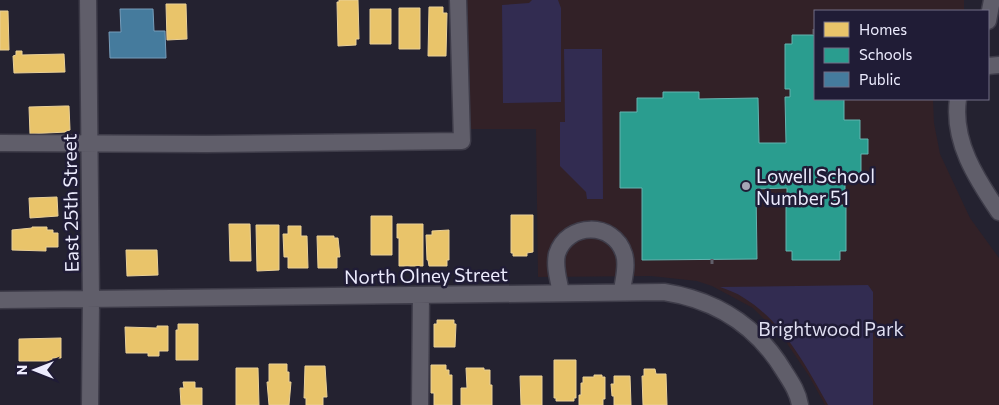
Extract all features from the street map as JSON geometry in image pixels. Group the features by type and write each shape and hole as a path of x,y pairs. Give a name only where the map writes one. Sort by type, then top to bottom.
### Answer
{"street":[{"name":"East 25th Street","path":"88,0 91,300 90,405"},
{"path":"0,143 207,144 462,141 458,0"},
{"path":"989,16 992,0"},
{"path":"958,100 958,129 969,162 975,176 999,212"},
{"path":"561,293 556,267 557,255 562,244 569,236 591,229 602,231 612,236 620,244 625,255 626,266 622,292"},
{"name":"North Olney Street","path":"0,300 622,292 674,294 702,301 726,311 749,328 773,353 798,392 800,405"},
{"path":"420,405 422,295"}],"path":[{"path":"814,29 814,35"},
{"path":"712,259 712,265"}],"shaded area":[{"name":"Lowell School Number 51","path":"467,0 964,0 964,10 814,10 814,100 933,100 934,123 940,154 970,218 999,258 999,405 825,405 809,376 784,339 753,308 712,286 697,281 651,276 538,277 536,129 470,129"}],"green space":[{"path":"532,0 558,0 561,8 561,102 503,103 502,5 529,3"},
{"path":"564,49 602,49 603,199 587,199 586,192 560,166 560,122 565,122"},
{"name":"Brightwood Park","path":"868,285 873,292 873,405 828,405 811,375 782,332 758,308 741,296 720,287"}],"building: Homes":[{"path":"339,0 358,0 359,39 356,39 356,45 338,46 337,2"},
{"path":"166,4 186,4 187,39 167,40"},
{"path":"429,7 443,7 443,13 447,13 446,56 428,56"},
{"path":"399,8 420,8 420,49 399,49"},
{"path":"370,9 391,9 391,44 370,44"},
{"path":"0,11 8,11 9,50 0,50"},
{"path":"16,51 22,51 22,55 64,54 65,72 14,73 13,56 16,55"},
{"path":"69,106 70,130 66,132 30,134 29,107"},
{"path":"57,197 58,216 30,218 29,198"},
{"path":"511,215 533,215 533,252 527,253 527,256 513,256 513,253 511,253"},
{"path":"371,216 392,216 392,255 371,255"},
{"path":"229,224 250,224 251,261 230,261"},
{"path":"397,224 423,224 423,266 399,266"},
{"path":"256,225 279,225 279,270 257,271"},
{"path":"288,226 301,226 301,236 307,236 308,268 288,268 288,257 284,257 283,234 288,234"},
{"path":"47,227 47,230 53,230 53,233 58,233 58,247 46,247 46,251 12,250 12,230"},
{"path":"449,230 449,260 447,260 447,266 429,266 426,235 432,235 432,231"},
{"path":"317,236 334,236 334,238 338,238 340,257 337,257 337,268 318,268"},
{"path":"126,250 157,250 158,275 127,276"},
{"path":"437,320 454,320 454,324 456,324 455,347 434,347 434,324 437,324"},
{"path":"178,324 198,324 198,360 176,360 176,330 178,330"},
{"path":"157,326 168,326 168,351 159,351 159,356 148,356 148,353 126,353 125,327 157,328"},
{"path":"61,338 61,358 52,358 52,361 19,361 19,339"},
{"path":"554,360 576,360 576,398 574,398 574,401 556,401 556,398 554,398"},
{"path":"269,364 287,364 289,382 291,382 289,405 269,405 267,382 269,382"},
{"path":"431,365 446,365 449,375 452,375 452,405 434,405 434,393 431,393"},
{"path":"305,366 325,366 327,397 323,397 323,405 306,405 306,398 304,398"},
{"path":"236,368 258,368 259,405 236,405"},
{"path":"466,368 490,370 492,405 461,405 461,388 467,388"},
{"path":"644,369 655,369 656,374 666,374 667,405 643,405 642,376 644,376"},
{"path":"594,375 605,377 605,399 603,399 603,405 579,405 583,377 594,377"},
{"path":"520,376 542,376 542,405 521,405"},
{"path":"614,376 630,376 631,405 614,405 611,384 614,384"},
{"path":"183,382 195,382 195,388 202,388 202,405 181,405 180,388 184,388"}],"building: Schools":[{"path":"792,35 814,35 814,100 844,100 844,120 860,120 860,139 868,139 868,154 861,154 861,173 845,173 845,196 840,196 840,205 846,205 846,251 840,251 840,260 792,260 792,251 786,251 786,206 792,206 792,196 787,196 787,188 756,189 757,259 642,260 642,188 620,188 620,112 637,112 637,98 663,98 663,92 699,92 699,99 758,98 759,143 786,143 785,97 790,97 790,89 785,89 785,44 792,44"}],"building: Public":[{"path":"120,9 153,9 154,31 165,31 166,58 110,58 109,32 121,32"}],"place":[{"name":"Lowell School Number 51","path":"746,186"}]}
